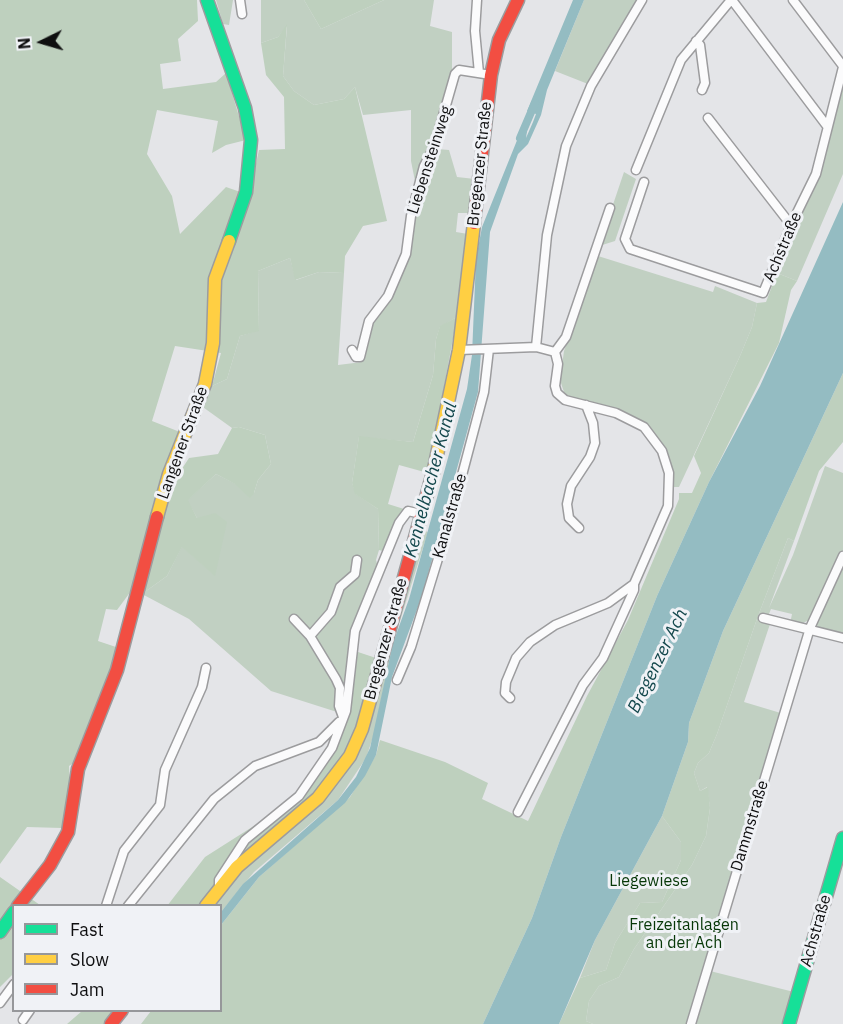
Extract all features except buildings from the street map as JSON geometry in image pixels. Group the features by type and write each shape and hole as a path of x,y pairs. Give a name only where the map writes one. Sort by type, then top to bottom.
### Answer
{"main road":[{"name":"Bregenzer Straße","path":"208,904 237,867 318,798 350,756 362,729 441,445 463,350 485,74 518,0"},
{"name":"Langener Straße","path":"20,904 50,865 68,832 78,769 117,670 169,474 205,384 210,365 215,279 246,192 251,140 245,108 211,2"},
{"name":"Achstraße","path":"789,1024 843,838"},
{"path":"0,932 12,915"},
{"path":"111,1024 121,1012"}],"street":[{"path":"240,0 242,14"},
{"path":"477,0 475,31 485,74"},
{"path":"536,347 547,235 567,143 591,86 642,0"},
{"path":"636,170 681,60 731,0 827,126"},
{"path":"793,0 843,66"},
{"path":"696,41 700,45 705,83 702,90"},
{"name":"Achstraße","path":"644,182 626,234 626,245 630,249 763,293 791,225 816,174 843,66"},
{"name":"Liebensteinweg","path":"352,350 356,357 360,357 369,321 388,296 406,255 411,216 424,166 437,137 455,74 459,70 485,74"},
{"path":"708,118 791,225"},
{"path":"555,351 566,337 610,208"},
{"path":"463,350 536,347 555,351"},
{"name":"Kanalstraße","path":"397,680 411,646 452,513 484,392 487,349"},
{"path":"518,812 583,685 603,658 668,506 670,484 666,461 644,427 616,413 565,400 555,386 558,364 555,351"},
{"path":"579,528 569,518 567,504 571,486 590,457 595,443 593,423 586,405"},
{"path":"219,889 219,880 245,840 299,796 332,748 346,711 356,631 399,523 408,511 421,514"},
{"name":"Dammstraße","path":"691,1024 810,628 843,556"},
{"path":"310,636 331,612 340,587 355,574 357,560"},
{"path":"510,698 505,693 506,682 516,658 530,642 555,625 608,603 634,584"},
{"path":"763,618 843,638"},
{"path":"294,619 310,636 340,688 339,706 343,717"},
{"path":"107,904 124,851 160,805 165,770 202,687 206,668"},
{"path":"130,904 214,799 255,766 319,742 343,717"},
{"path":"0,1003 12,987"},
{"path":"22,1020 29,1012"}],"green space":[{"path":"0,0 197,0 198,21 178,39 181,61 160,64 163,89 216,82 226,73 246,140 226,145 212,153 218,121 157,110 147,154 172,196 180,234 226,187 249,195 259,150 285,149 284,97 266,75 261,43 278,37 287,24 283,76 294,91 314,105 344,99 355,87 387,221 363,226 345,256 344,273 319,272 295,280 290,258 258,271 259,331 240,336 227,379 212,386 221,353 175,346 152,421 180,432 137,583 117,610 106,609 98,641 119,648 75,762 69,766 70,786 62,828 27,827 0,864"},
{"path":"216,0 233,0 229,25 223,24"},
{"path":"261,0 304,0 321,29 384,0 434,0 430,26 452,32 452,74 437,149 449,150 457,177 475,179 471,213 458,213 456,232 468,234 457,317 440,327 436,339 433,375 413,442 359,437 352,483 356,494 378,509 379,550 376,560 378,567 360,610 348,688 337,712 271,691 189,619 142,594 167,576 182,546 215,575 197,518 187,500 216,474 254,493 258,480 271,464 265,435 239,427 232,428 200,405 212,386 227,379 240,336 259,330 258,271 290,258 296,280 319,272 344,273 338,365 362,362 372,323 389,297 418,196 411,161 411,110 363,115 355,87 344,99 314,105 294,91 283,76 287,26 278,37 261,43"},
{"path":"304,0 384,0 321,29"},
{"path":"584,0 637,0 588,84 555,71"},
{"path":"843,77 843,174 797,281 777,273 802,210 821,172"},
{"path":"624,172 636,179 615,241 599,246"},
{"path":"598,256 713,292 715,286 757,303 752,327 740,356 679,487 672,487 667,458 645,426 566,398 560,380 564,351"},
{"path":"777,273 797,281 791,290 779,343 709,482 657,596 561,837 532,918 483,1024 141,1024 150,1012 222,1012 222,924 259,877 350,797 376,755 380,740 445,762 488,783 482,799 528,821 587,696 628,620 679,499 679,493 692,493 701,473 694,456 752,327 757,303 766,302"},
{"path":"457,317 428,473 399,465 388,504 404,509 386,552 379,550 378,509 355,494 352,483 359,436 413,442 433,375 436,339 440,326"},
{"path":"843,373 843,442 819,471 794,541 788,538 717,734 709,753 698,763 694,773 700,791 708,787 710,808 706,836 692,865 634,949 619,977 599,986 589,1001 586,1021 593,1024 559,1024 580,978 606,970 615,943 640,903 662,902 681,860 681,842 662,816 688,742 689,723 723,631"},
{"path":"239,427 265,435 271,464 258,480 254,493 250,498 235,484 216,474 188,500 197,518 215,513 227,522 215,576 182,547 167,576 142,594 172,484 189,458 218,454 232,428"},
{"name":"Freizeitanlagen an der Ach","path":"825,466 843,473 843,638 810,628 807,621 799,625 790,624 792,614 771,609 767,619 771,621 744,702 784,714 706,970 798,993 788,1024 593,1024 586,1021 589,1001 599,986 619,977 634,949 692,865 706,836 710,808 707,787 700,791 694,773 698,763 709,753 788,538 794,541 769,608 793,555"},
{"path":"421,530 428,532 393,643 374,734 366,758 338,800 254,872 222,911 222,904 212,904 236,874 333,786"},
{"path":"355,651 376,658 352,741 325,785 202,904 169,904 205,857 260,822 278,818 332,748"},
{"name":"Liegewiese","path":"662,816 681,842 681,860 662,902 640,903 615,943 606,970 580,978 595,940"},
{"path":"0,877 39,904 12,904 12,975 0,987"},
{"path":"81,1012 116,1012 106,1024 67,1024"}],"water":[{"path":"573,0 584,0 547,90 541,115 528,144 518,154 490,232 478,392 422,596 392,677 376,755 365,776 345,803 259,877 222,924 222,911 243,884 338,800 356,777 370,748 393,643 409,599 467,389 472,355 476,259 482,227 522,128 527,131 526,138 533,122 536,114 527,111"},
{"name":"Bregenzer Ach","path":"843,202 843,373 723,631 689,723 688,742 662,816 595,940 559,1024 483,1024 532,918 561,837 657,596 709,482 760,386"}],"waterway":[{"name":"Kennelbacher Kanal","path":"520,138 535,103"}],"traffic: fast":[{"path":"207,0 245,108 251,140 246,192 229,241"},
{"path":"789,1024 843,838"},
{"path":"0,932 12,915"}],"traffic: slow":[{"path":"434,469 459,350 474,223"},
{"path":"157,517 169,474 205,384 213,343 215,279 229,241"},
{"path":"208,904 237,867 318,798 350,756 362,729 382,657"}],"traffic: jam":[{"path":"474,223 491,75 499,40 518,0"},
{"path":"382,657 434,469"},
{"path":"20,904 50,865 68,832 78,769 117,670 157,517"},
{"path":"111,1024 120,1012"}]}
